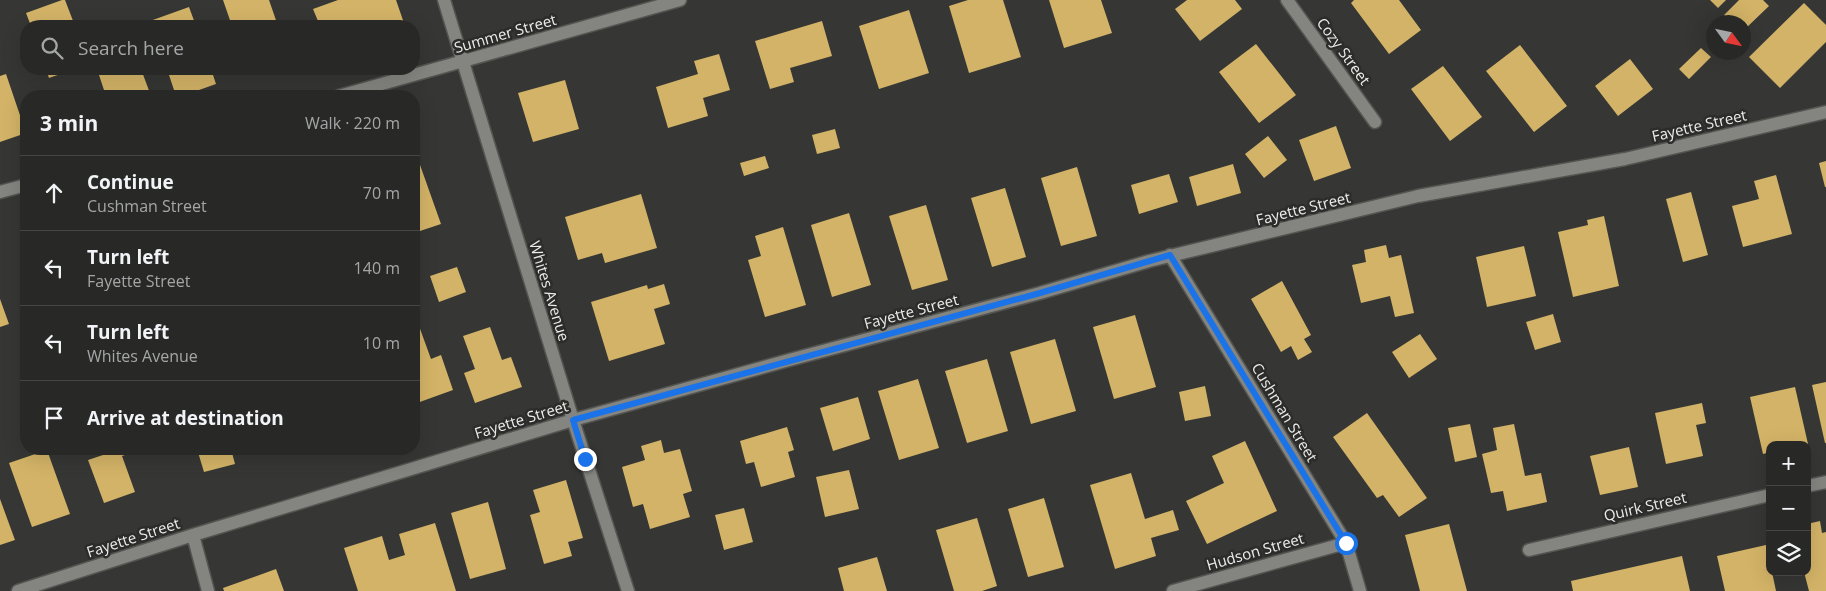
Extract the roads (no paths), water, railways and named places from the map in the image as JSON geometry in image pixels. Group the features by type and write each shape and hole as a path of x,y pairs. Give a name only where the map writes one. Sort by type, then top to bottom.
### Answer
{"street":[{"name":"Whites Avenue","path":"444,0 573,420 628,591"},
{"name":"Summer Street","path":"420,74 680,0"},
{"name":"Cozy Street","path":"1287,0 1374,122"},
{"name":"Summer Street","path":"361,90 416,75"},
{"name":"Fayette Street","path":"18,591 192,535 573,420 1040,293 1170,255 1418,196 1625,159 1826,112"},
{"path":"0,192 20,186"},
{"name":"Cushman Street","path":"1170,255 1346,543 1360,591"},
{"path":"1811,485 1826,482"},
{"name":"Quirk Street","path":"1529,550 1766,496"},
{"path":"192,535 208,591"},
{"name":"Hudson Street","path":"1173,591 1346,543"}]}
